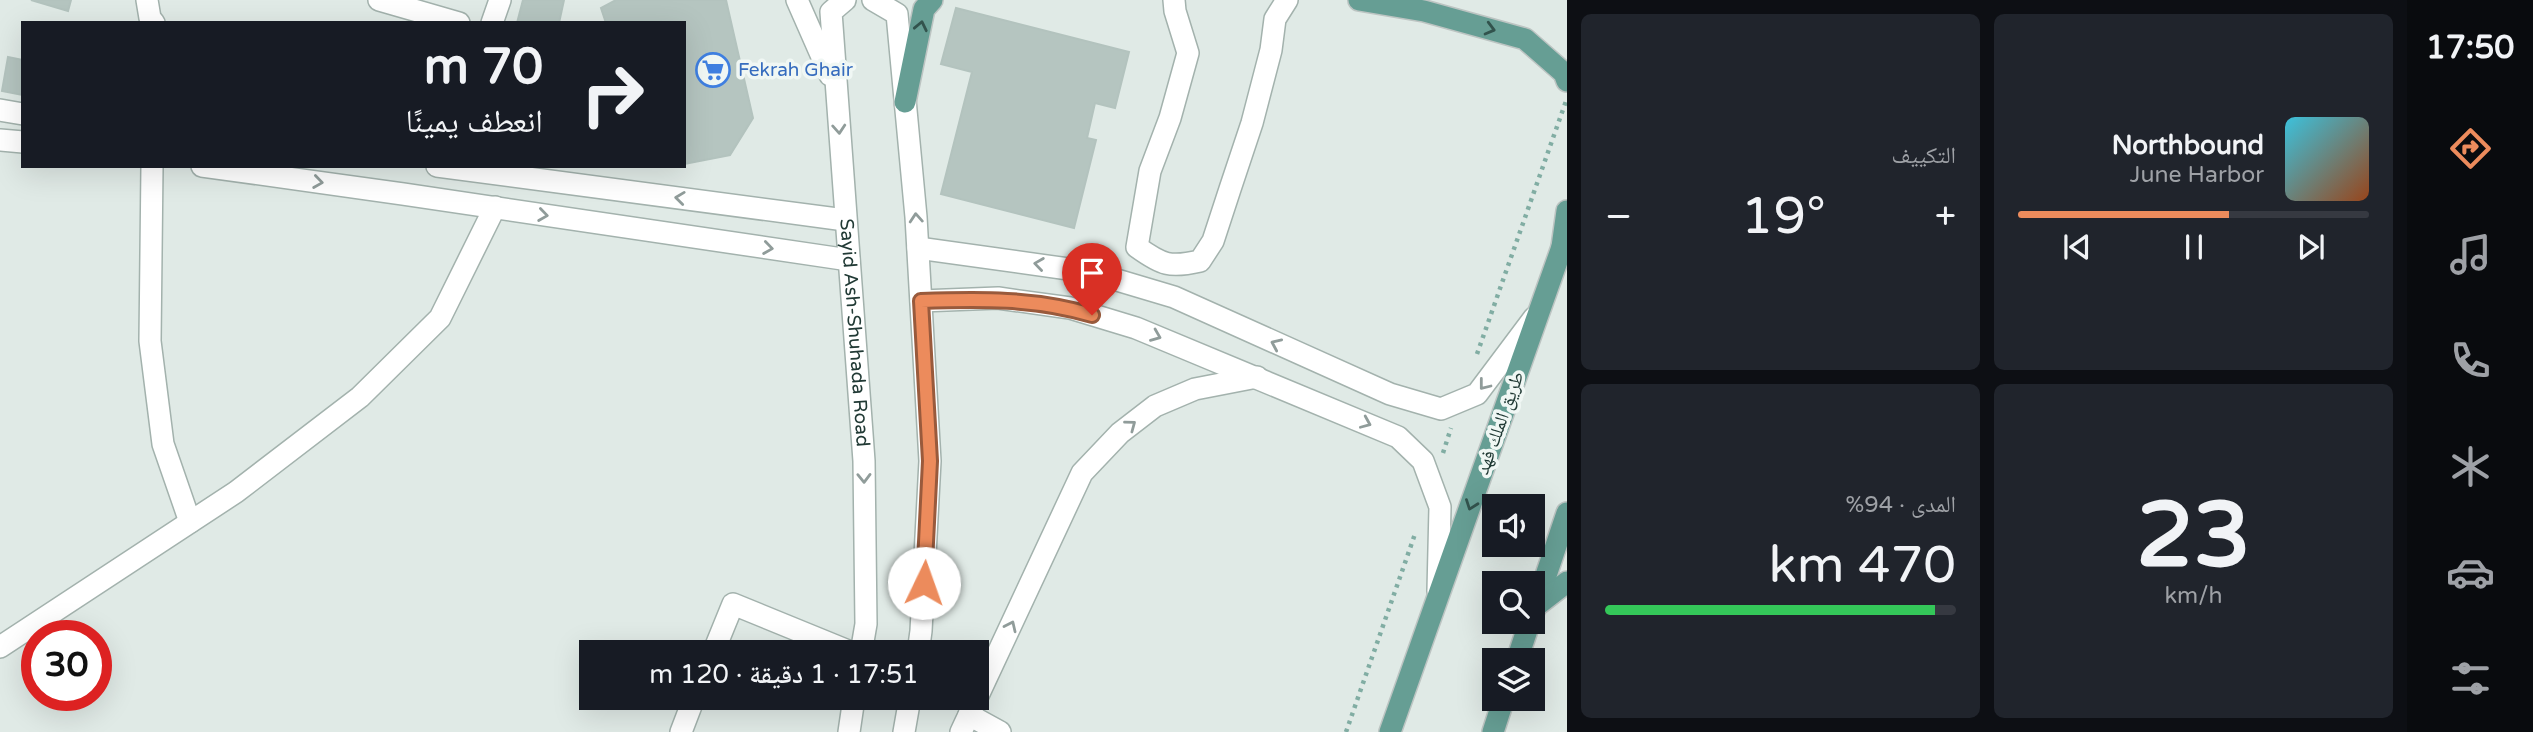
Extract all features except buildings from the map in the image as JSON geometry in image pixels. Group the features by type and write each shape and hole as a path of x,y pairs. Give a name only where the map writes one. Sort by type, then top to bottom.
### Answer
{"main road":[{"path":"905,102 924,9 932,0"},
{"path":"1359,0 1424,11 1525,39 1564,73 1567,82"},
{"name":"طريق الملك فهد","path":"1390,732 1564,240 1567,211"},
{"path":"1545,578 1567,513"},
{"path":"1545,603 1567,582"},
{"path":"1493,732 1500,711"}],"street":[{"path":"147,0 152,21"},
{"path":"379,0 452,21"},
{"path":"493,21 500,0"},
{"path":"797,0 837,92"},
{"path":"873,0 897,14 918,248 930,461 920,640"},
{"path":"1174,0 1188,53 1170,118 1150,171 1137,247 1157,262 1178,266 1200,261 1213,241 1252,123 1271,50 1275,19 1287,0"},
{"name":"Sayid Ash-Shuhada Road","path":"838,6 837,92 864,461 866,624 863,640"},
{"path":"0,110 21,114"},
{"path":"0,139 21,142"},
{"path":"152,168 150,341 163,444 190,522"},
{"path":"216,168 849,260"},
{"path":"452,168 845,220"},
{"path":"1,644 236,492 360,397 440,318 495,207"},
{"path":"918,248 1090,272 1174,297 1390,394 1441,409 1477,394 1539,311"},
{"path":"921,301 998,298 1070,308 1136,328 1398,437 1423,461 1440,507 1438,597"},
{"path":"1000,732 965,724 1082,473 1120,433 1156,407 1195,389 1256,377"},
{"path":"718,640 733,604 820,640"},
{"path":"681,732 689,710"},
{"path":"849,732 852,710"},
{"path":"904,732 907,710"}],"place":[{"name":"Fekrah Ghair","path":"713,70"}],"route":[{"path":"924,583 930,461 921,301 998,298 1070,308 1092,315"}]}
